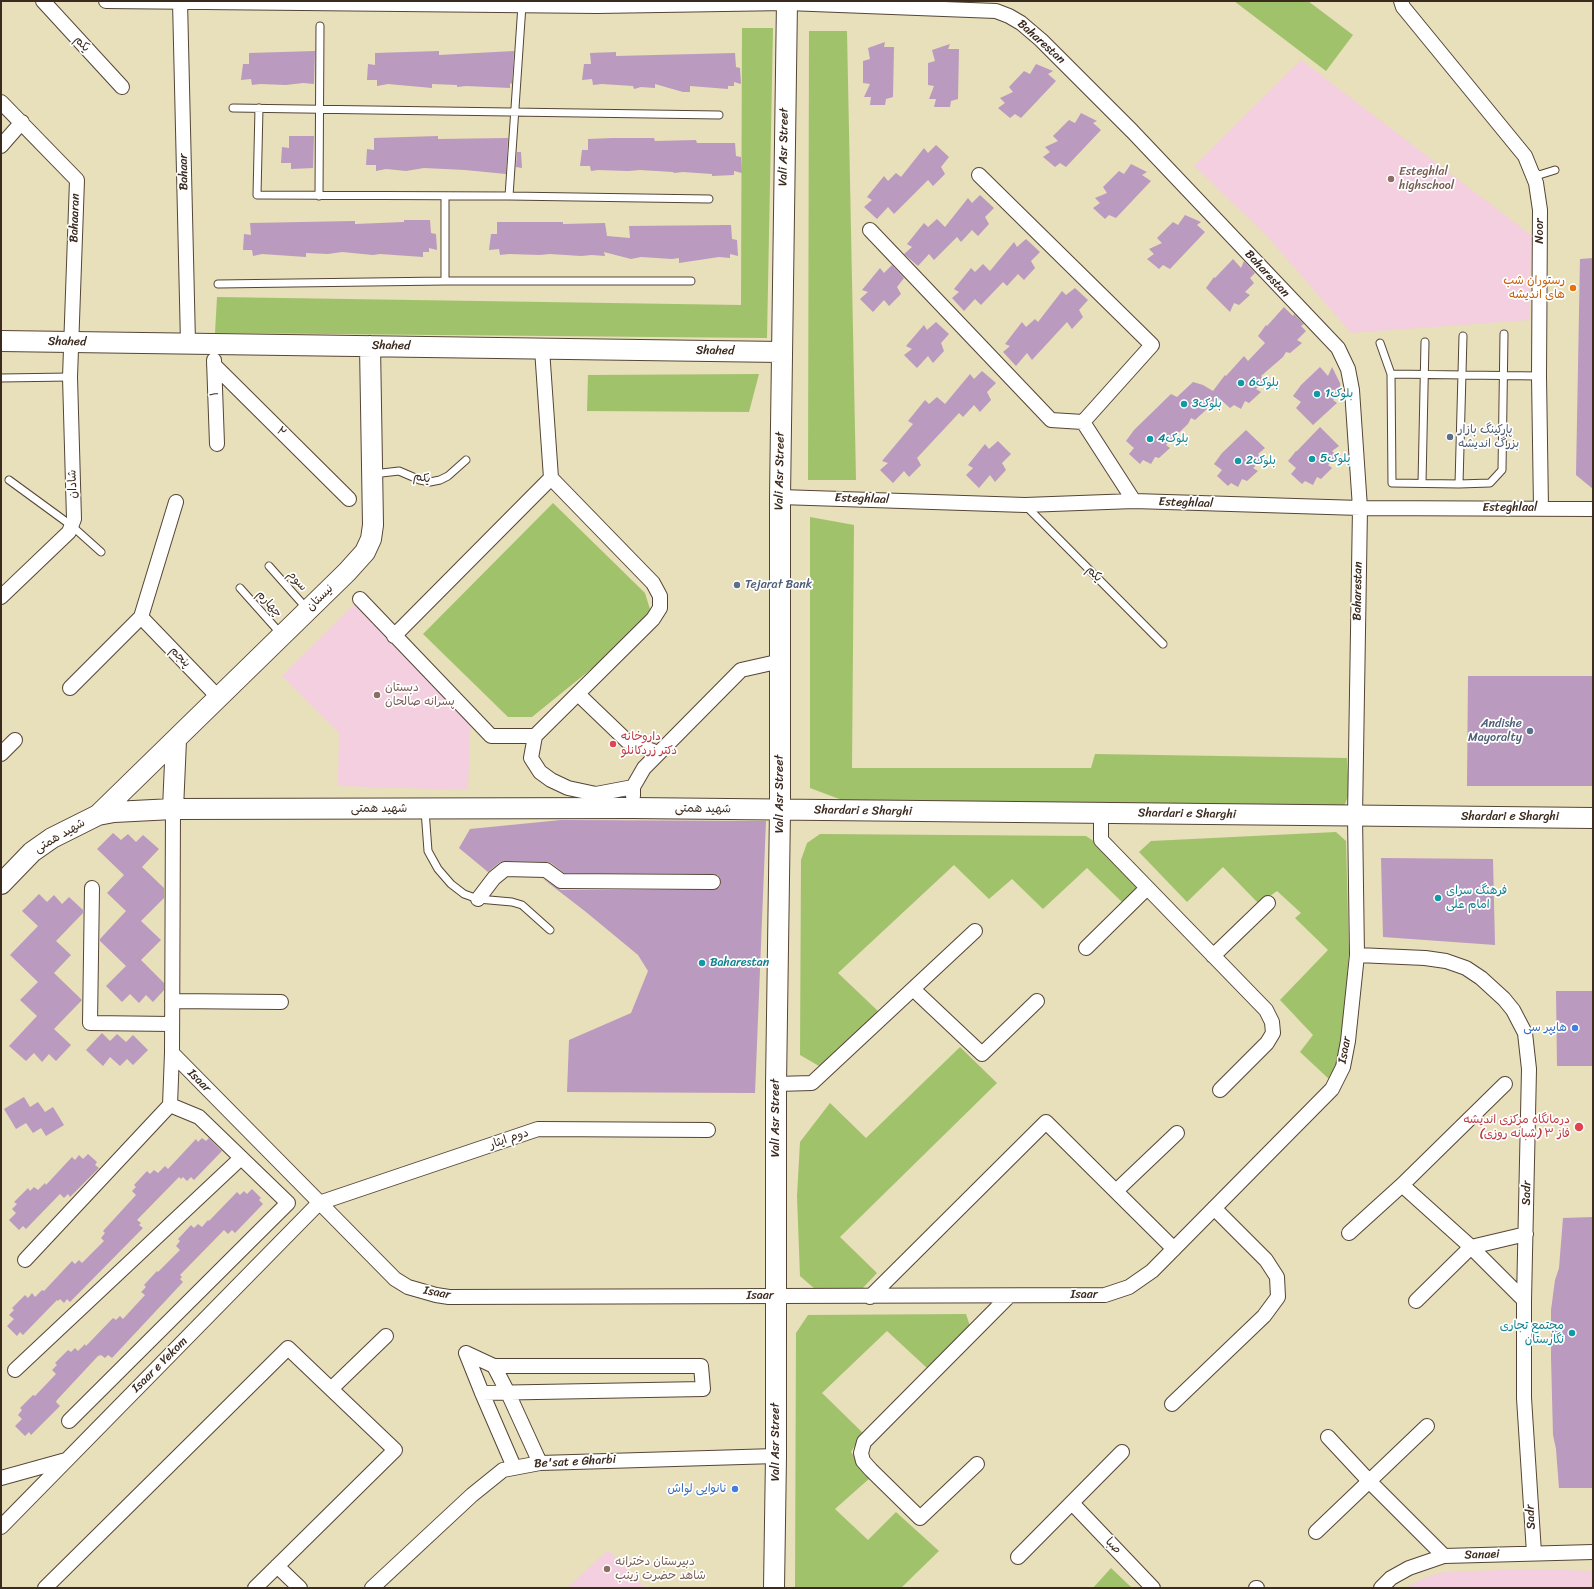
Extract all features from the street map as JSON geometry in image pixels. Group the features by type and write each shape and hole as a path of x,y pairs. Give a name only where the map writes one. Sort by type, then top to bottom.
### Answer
{"main road":[{"name":"Vali Asr Street","path":"774,1588 776,1456 776,1084 781,661 781,352 787,2"},
{"name":"Shahed","path":"1,341 781,352"},
{"name":"نيستان","path":"98,815 347,572 365,552 371,538 373,525 370,346"},
{"path":"173,810 176,740"},
{"name":"شهید همتی","path":"1,884 32,852 52,838 98,815 114,812 173,810 632,808 780,810"},
{"name":"Shardari e Sharghi","path":"780,810 1593,818"}],"street":[{"name":"یکم","path":"43,1 122,87"},
{"name":"Baharestan","path":"106,1 530,4 787,2 996,10 1021,23 1041,40 1132,131 1338,348 1348,368 1352,390 1360,508 1355,816"},
{"name":"Noor","path":"1401,1 1403,7 1525,156 1536,182 1540,210 1539,376 1541,508"},
{"name":"Bahaar","path":"180,2 188,343"},
{"name":"Bahaaran","path":"1,102 77,180 72,342"},
{"path":"1,146 22,122"},
{"path":"979,175 1152,345 1083,422"},
{"path":"870,230 1051,420 1083,422"},
{"name":"شادان","path":"72,342 70,377 74,519 72,526"},
{"name":"۱","path":"213,344 217,444"},
{"path":"542,349 551,478 654,583 660,596 660,608 653,619 535,736 531,758 540,772 551,780 568,788 596,794 633,787"},
{"name":"۲","path":"214,364 349,500"},
{"path":"1083,422 1134,501"},
{"path":"394,636 551,478"},
{"name":"Esteghlaal","path":"780,497 1025,505 1134,501 1360,508 1593,509"},
{"path":"70,688 141,617 176,502"},
{"path":"1,596 69,532 72,526"},
{"path":"360,600 491,736 535,736"},
{"name":"پنجم","path":"141,617 218,697"},
{"path":"632,808 633,787 644,768 741,670 781,661"},
{"path":"578,694 627,742 658,753"},
{"path":"1,754 15,740"},
{"path":"25,1260 170,1105 172,1053 173,810"},
{"path":"1101,813 1101,840 1266,1010 1272,1022 1273,1033 1267,1044 1220,1090"},
{"name":"Isaar","path":"172,1053 396,1279 408,1287 436,1295 449,1297 870,1297 1105,1295 1129,1287 1152,1271 1332,1089 1343,1066 1348,1040 1357,955 1355,816"},
{"path":"478,899 494,878 505,869 546,870 561,881 713,882"},
{"path":"92,888 90,1023 172,1024"},
{"path":"1086,948 1147,888"},
{"path":"1213,956 1268,903"},
{"path":"776,1084 812,1083 975,931"},
{"name":"Sadr","path":"1357,955 1425,958 1446,961 1466,968 1495,990 1513,1010 1525,1033 1529,1068 1524,1300 1524,1398 1534,1553"},
{"path":"913,989 982,1054 1037,1001"},
{"path":"172,1001 280,1002"},
{"path":"1349,1233 1402,1185 1505,1084"},
{"path":"69,1421 288,1203 199,1117 170,1105"},
{"path":"870,1297 1046,1122 1174,1249"},
{"name":"دوم ایثار","path":"319,1203 538,1129 708,1130"},
{"path":"1116,1191 1177,1133"},
{"path":"15,1370 241,1158"},
{"path":"1402,1185 1470,1247 1524,1300"},
{"name":"Isaar e Yekom","path":"1,1527 319,1203"},
{"path":"1172,1404 1264,1316 1278,1297 1277,1277 1266,1260 1214,1208"},
{"path":"1416,1301 1470,1247 1526,1234"},
{"path":"977,1464 920,1518 871,1470 863,1461 861,1453 864,1442 1009,1296"},
{"path":"331,1389 386,1336"},
{"path":"46,1588 288,1348 395,1450 255,1588"},
{"path":"482,1393 703,1389 701,1366 494,1366 466,1353 482,1393 514,1467"},
{"path":"494,1366 540,1463"},
{"path":"1316,1532 1427,1426"},
{"path":"1328,1437 1369,1481 1444,1556"},
{"path":"1018,1557 1122,1452"},
{"name":"Be'sat e Gharbi","path":"372,1588 486,1482 503,1470 540,1463 776,1456"},
{"path":"1,1478 67,1459"},
{"name":"صبا","path":"1072,1503 1153,1588"},
{"name":"Sanaei","path":"1381,1588 1391,1578 1409,1568 1444,1556 1593,1552"},
{"path":"277,1566 300,1588"}],"lane":[{"path":"509,196 515,113 530,4"},
{"path":"319,196 320,26"},
{"path":"232,108 515,113 719,114"},
{"path":"259,108 257,195 509,196 709,199"},
{"path":"1531,170 1538,175 1555,170"},
{"path":"445,196 445,281"},
{"path":"218,284 445,281 691,281"},
{"path":"1380,343 1391,374 1392,483 1490,483 1502,470 1504,334"},
{"path":"1459,484 1463,336"},
{"path":"1422,483 1425,342"},
{"path":"1391,374 1539,376"},
{"path":"1,378 70,377"},
{"name":"یکم","path":"372,474 399,471 420,480 435,481 448,476 466,460"},
{"path":"9,480 72,526 101,552"},
{"name":"یکم","path":"1025,505 1163,644"},
{"name":"سوم","path":"269,566 308,610"},
{"name":"چهارم","path":"240,588 282,635"},
{"path":"425,809 428,851 438,869 451,884 464,894 478,899 512,902 522,905 550,930"}],"shaded area":[{"name":"Esteghlal highschool","path":"1301,60 1531,235 1530,320 1351,333 1267,236 1194,166"},
{"name":"دبستان پسرانه صالحان","path":"360,599 471,714 468,790 338,786 339,733 282,676"},
{"name":"دبیرستان دخترانه شاهد حضرت زینب","path":"608,1550 646,1588 567,1588"},
{"path":"1532,1569 1593,1571 1593,1588 1406,1588 1432,1575 1446,1572"}],"green space":[{"path":"1234,1 1308,1 1353,35 1326,71"},
{"path":"742,28 773,28 767,338 215,333 217,297 741,305"},
{"path":"809,31 847,31 856,480 808,480"},
{"path":"759,374 749,412 587,411 588,375"},
{"path":"553,503 645,593 653,619 532,717 508,717 423,634"},
{"path":"810,517 854,525 852,768 1091,768 1095,754 1347,758 1349,794 1343,809 850,803 810,788"},
{"path":"1336,832 1346,841 1349,953 1342,1042 1337,1069 1330,1080 1300,1052 1313,1035 1280,1000 1328,950 1295,918 1301,913 1277,891 1259,904 1223,867 1187,902 1139,852 1151,841"},
{"path":"820,834 1086,836 1095,842 1140,888 1123,903 1087,868 1043,909 1012,879 989,899 954,865 838,973 879,1012 819,1066 800,1055 801,860 807,843"},
{"path":"960,1047 997,1083 840,1237 877,1273 861,1290 815,1289 800,1276 797,1196 800,1142 830,1103 866,1138"},
{"path":"966,1314 970,1326 927,1368 887,1331 822,1393 863,1433 851,1452 870,1478 835,1509 868,1540 896,1512 939,1551 901,1588 795,1588 796,1333 808,1315"},
{"path":"1111,1568 1132,1588 1093,1588"}],"building":[{"path":"885,42 884,47 894,47 893,97 886,99 885,105 870,105 871,97 864,97 870,84 863,83 863,61 870,59 868,48"},
{"path":"950,44 948,49 959,49 958,99 951,101 950,107 934,107 936,99 929,99 934,86 928,85 928,63 935,61 932,50"},
{"path":"315,51 314,84 252,85 251,79 241,80 243,64 249,64 249,53"},
{"path":"439,51 439,55 514,51 512,84 510,83 510,88 457,87 457,85 432,84 432,88 388,84 377,86 377,80 367,80 368,64 375,65 375,53"},
{"path":"616,52 616,56 735,53 736,67 740,68 741,84 734,82 734,86 728,86 728,89 690,86 690,92 683,92 655,84 655,88 641,87 634,89 633,86 602,84 593,85 592,79 582,80 584,64 591,64 590,53"},
{"path":"1036,64 1053,71 1048,74 1056,81 1021,118 1015,114 1010,118 998,108 1005,103 1000,98 1013,92 1009,87 1024,71 1030,74"},
{"path":"1081,113 1097,121 1093,123 1101,130 1066,167 1060,163 1055,167 1043,157 1050,152 1045,147 1058,141 1053,136 1069,120 1075,123"},
{"path":"289,136 314,136 313,168 291,169 291,163 281,163 282,147 289,148"},
{"path":"438,136 438,139 508,138 506,174 424,168 406,171 386,169 376,171 376,165 366,165 367,149 374,150 374,138"},
{"path":"654,138 655,141 696,140 697,143 735,143 736,156 741,157 742,173 734,171 734,175 712,176 712,174 640,170 591,171 590,166 580,166 582,150 588,150 588,139"},
{"path":"936,145 949,157 941,167 945,174 933,186 928,180 894,214 888,207 877,219 864,207 872,200 867,197 884,176 888,181 896,173 901,177 924,148 928,153"},
{"path":"517,152 521,152 522,168 516,167"},
{"path":"1131,164 1147,172 1142,175 1151,181 1116,218 1109,215 1105,219 1093,208 1100,203 1095,198 1107,193 1103,187 1119,171 1124,174"},
{"path":"980,195 994,208 985,217 989,224 978,236 972,230 961,242 957,237 934,260 929,254 918,266 904,254 912,247 907,244 924,223 928,227 937,219 945,227 968,198 972,203"},
{"path":"1185,215 1201,222 1197,225 1205,232 1170,269 1163,265 1159,269 1147,259 1154,254 1149,249 1162,243 1157,238 1173,222 1178,225"},
{"path":"404,220 430,220 431,233 436,234 437,250 429,248 429,252 423,252 423,257 342,252 328,254 306,253 306,257 262,254 253,256 252,250 243,250 244,234 251,235 250,223 355,221 355,224 404,222"},
{"path":"497,222 563,222 563,224 605,223 607,236 630,238 629,226 731,225 732,239 737,240 738,256 730,254 730,258 719,257 679,263 679,258 641,257 631,259 604,252 605,256 550,254 500,255 499,249 489,250 491,234 497,234"},
{"path":"1026,239 1040,252 1031,261 1035,268 1024,280 1018,274 1007,286 1003,282 981,305 975,299 964,311 952,298 959,292 954,289 971,268 975,272 983,264 990,271 1014,242 1017,247"},
{"path":"1593,258 1593,489 1576,475 1580,259"},
{"path":"1233,259 1241,268 1244,261 1255,273 1250,278 1254,283 1245,292 1250,295 1239,305 1234,303 1230,312 1206,288 1214,277 1215,278"},
{"path":"892,265 904,278 897,287 901,294 889,306 884,300 873,312 860,299 868,292 862,290 880,268 884,273"},
{"path":"1075,288 1088,300 1079,310 1083,317 1072,329 1067,322 1032,360 1027,353 1016,366 1003,352 1010,346 1005,344 1022,322 1026,327 1035,319 1038,322 1062,291 1066,295"},
{"path":"1284,307 1304,324 1301,326 1306,331 1297,340 1302,343 1290,353 1286,352 1283,357 1261,376 1265,381 1256,389 1261,392 1249,403 1245,401 1241,409 1234,405 1230,408 1219,398 1195,420 1191,418 1188,424 1166,445 1170,448 1159,458 1155,457 1151,464 1143,460 1140,464 1129,454 1134,448 1126,441 1134,430 1171,394 1177,397 1193,382 1203,385 1213,391 1225,375 1226,376 1244,356 1248,361 1265,343 1258,336 1266,325 1267,326"},
{"path":"936,322 949,334 941,343 944,351 933,363 928,356 917,368 904,355 912,349 906,346 924,325 927,330"},
{"name":"بلوک1","path":"1320,367 1328,376 1332,367 1340,383 1341,392 1333,400 1337,403 1313,425 1296,408 1301,402 1293,396 1301,385"},
{"path":"982,371 996,383 987,392 991,400 980,412 974,405 963,417 959,413 917,458 921,465 909,477 904,471 893,483 880,470 888,463 882,461 913,424 908,421 925,400 929,404 937,397 945,404 970,374 974,379"},
{"name":"بلوک5","path":"1320,427 1339,446 1332,451 1337,456 1328,465 1332,468 1321,479 1317,477 1313,485 1305,481 1302,484 1291,474 1296,468 1288,461"},
{"name":"بلوک2","path":"1246,430 1265,448 1258,454 1263,459 1253,468 1258,471 1247,481 1242,479 1238,487 1231,483 1228,486 1217,476 1222,470 1214,464 1222,453"},
{"path":"998,441 1011,454 1002,463 1006,470 995,482 990,475 979,488 966,475 973,468 968,465 985,444 989,449"},
{"name":"Andishe Mayoralty","path":"1468,676 1593,676 1593,786 1467,786"},
{"name":"Baharestan","path":"561,820 766,821 755,1093 567,1092 569,1040 631,1013 648,971 638,955 542,878 561,890 713,890 720,887 721,882 718,875 713,874 564,873 551,863 546,862 505,861 500,862 488,872 459,848 470,829"},
{"path":"113,833 121,840 128,834 136,842 143,835 159,849 142,867 164,888 164,898 141,921 161,940 141,960 164,983 164,990 153,1002 146,995 139,1003 130,994 122,1002 106,986 126,966 100,941 100,939 126,911 107,893 124,875 97,849"},
{"name":"فرهنگ سرای امام علی","path":"1381,858 1493,859 1495,945 1383,937"},
{"path":"39,894 47,902 54,895 62,904 69,897 83,910 83,913 56,941 71,955 54,973 82,1000 54,1029 71,1045 56,1061 49,1054 42,1062 34,1053 26,1061 9,1046 37,1016 20,1000 38,982 10,955 38,926 22,911"},
{"name":"هایپر سی","path":"1556,991 1593,991 1593,1066 1557,1066"},
{"path":"102,1033 110,1041 117,1034 126,1042 133,1035 148,1050 133,1065 127,1059 120,1066 110,1057 103,1066 86,1050"},
{"path":"24,1097 30,1107 38,1102 45,1112 53,1107 64,1125 46,1136 41,1128 33,1133 26,1123 16,1129 4,1109"},
{"path":"202,1138 206,1141 209,1138 222,1151 194,1180 191,1177 187,1181 183,1177 181,1179 179,1177 137,1220 141,1223 139,1225 143,1228 70,1302 67,1299 64,1303 60,1299 58,1301 57,1300 23,1335 20,1332 17,1336 7,1326 14,1319 9,1315 14,1310 12,1308 25,1295 28,1298 32,1293 35,1297 42,1290 44,1291 72,1261 75,1264 79,1260 82,1263 104,1241 101,1238 105,1233 103,1231 136,1195 132,1191 136,1187 134,1185 147,1171 150,1174 154,1170 158,1173 165,1166 168,1169 196,1139 198,1142"},
{"path":"88,1154 97,1162 95,1165 99,1168 70,1197 68,1194 64,1198 60,1194 26,1229 23,1226 19,1230 9,1220 16,1213 12,1209 17,1204 14,1202 28,1188 30,1191 34,1187 38,1190 45,1183 46,1185 72,1157 75,1160 79,1155 83,1159"},
{"path":"252,1189 261,1198 259,1200 263,1204 235,1233 232,1230 228,1234 224,1230 180,1275 182,1277 180,1279 183,1282 112,1358 108,1355 105,1358 101,1355 98,1356 57,1400 56,1402 60,1406 31,1435 29,1432 25,1436 15,1426 22,1419 18,1415 22,1410 20,1408 33,1395 35,1396 56,1374 52,1370 57,1365 55,1363 68,1350 71,1352 75,1348 78,1351 85,1344 86,1346 113,1318 116,1320 120,1316 123,1319 145,1295 141,1292 146,1287 144,1285 180,1250 176,1246 180,1241 178,1239 191,1225 194,1228 198,1224 202,1227 237,1192 240,1195 244,1191 247,1194"},
{"name":"مجتمع تجاری نگارستان","path":"1593,1217 1593,1488 1559,1488 1556,1449 1553,1435 1551,1310 1555,1280 1559,1268 1563,1218"}],"place":[{"name":"Esteghlal highschool","path":"1391,179"},
{"name":"رستوران شب های اندیشه","path":"1573,288"},
{"name":"بلوک6","path":"1241,383"},
{"name":"بلوک1","path":"1317,394"},
{"name":"بلوک3","path":"1184,404"},
{"name":"پارکینگ بازار بزرگ اندیشه","path":"1450,437"},
{"name":"بلوک4","path":"1150,439"},
{"name":"بلوک5","path":"1312,459"},
{"name":"بلوک2","path":"1238,461"},
{"name":"Tejarat Bank","path":"737,585"},
{"name":"دبستان پسرانه صالحان","path":"377,695"},
{"name":"Andishe Mayoralty","path":"1530,731"},
{"name":"داروخانه دکتر زردکانلو","path":"613,744"},
{"name":"فرهنگ سرای امام علی","path":"1438,898"},
{"name":"Baharestan","path":"702,963"},
{"name":"هایپر سی","path":"1575,1028"},
{"name":"درمانگاه مرکزی اندیشه فاز ۳ (شبانه روزی)","path":"1579,1127"},
{"name":"مجتمع تجاری نگارستان","path":"1572,1333"},
{"name":"نانوایی لواش","path":"735,1489"},
{"name":"دبیرستان دخترانه شاهد حضرت زینب","path":"607,1569"}]}
